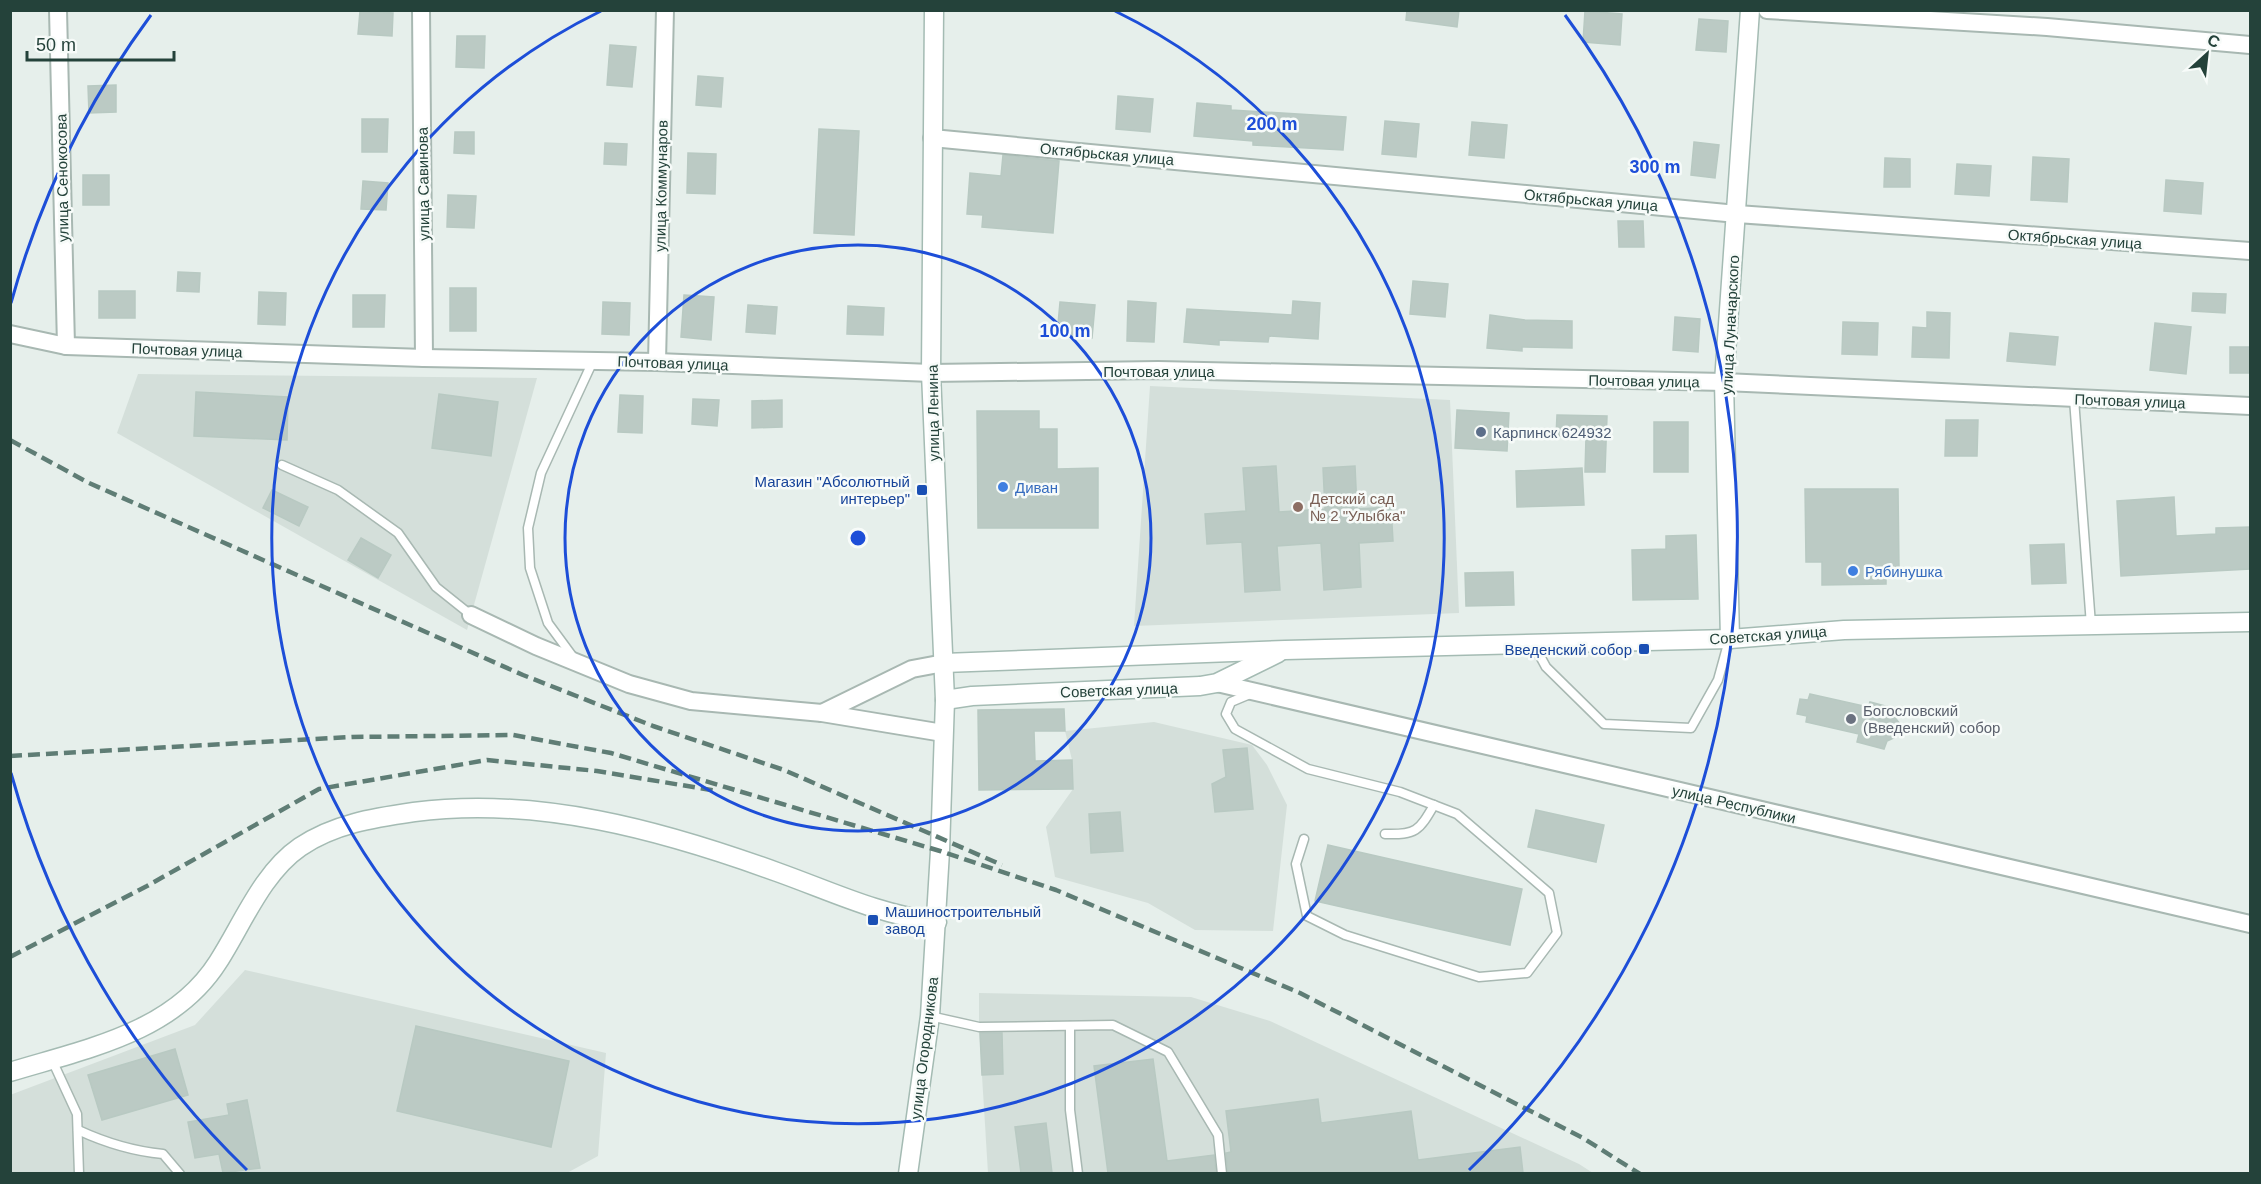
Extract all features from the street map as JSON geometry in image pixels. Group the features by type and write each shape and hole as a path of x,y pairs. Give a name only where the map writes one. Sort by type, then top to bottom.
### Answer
{"street":[{"name":"улица Сенокосова","path":"58,10 66,346"},
{"name":"улица Савинова","path":"421,10 424,358"},
{"name":"улица Коммунаров","path":"657,362 665,10"},
{"name":"улица Ленина","path":"934,10 931,373 945,700 937,922"},
{"name":"улица Луначарского","path":"1730,639 1724,382 1750,10"},
{"path":"1767,10 2047,27 2250,45"},
{"name":"Октябрьская улица","path":"932,138 1737,214 2250,251"},
{"name":"Почтовая улица","path":"10,334 66,346 424,358 657,362 931,373 1158,370 1724,382 2250,405"},
{"path":"471,615 629,684 691,701 822,713 944,733"},
{"name":"Советская улица","path":"944,663 1285,650 1730,639 1844,630 2250,622"},
{"name":"Советская улица","path":"945,700 972,696 1200,686 1217,683 1285,650"},
{"path":"822,713 912,669 944,663"},
{"name":"улица Республики","path":"1217,683 2250,924"},
{"path":"10,1072 132,1033 170,1012 195,992 217,964 271,877 298,848 339,826 379,817 449,807 534,810 603,821 672,837 730,855 876,910 937,922"},
{"name":"улица Огородникова","path":"908,1173 930,1016 937,922"}],"lane":[{"path":"576,662 548,622 530,568 528,528 541,473 593,361"},
{"path":"2074,399 2091,626"},
{"path":"282,465 338,490 398,532 436,586 471,615"},
{"path":"1534,645 1546,667 1604,724 1691,728 1718,680 1730,639"},
{"path":"1254,692 1231,702 1226,714 1235,729 1308,769 1400,792 1457,814 1549,893 1557,933 1527,973 1479,977 1345,935 1307,916 1296,864 1304,839"},
{"path":"1385,834 1405,834 1421,828 1434,805"},
{"path":"930,1016 979,1027 1113,1025 1167,1052 1218,1135 1222,1173"},
{"path":"1070,1026 1070,1110 1078,1173"},
{"path":"52,1059 77,1114 79,1173"},
{"path":"78,1130 106,1143 138,1152 163,1154 180,1173"}],"shaded area":[{"path":"138,374 537,378 467,630 117,433"},
{"name":"Детский сад № 2 \"Улыбка\"","path":"1150,386 1450,400 1459,613 1134,626"},
{"path":"1154,722 1252,745 1267,765 1287,805 1273,931 1195,930 1148,903 1055,877 1046,827 1073,789 1072,760 1065,731"},
{"path":"245,970 606,1053 598,1156 567,1173 11,1173 10,1095 195,1025"},
{"path":"979,993 1191,997 1270,1021 1579,1164 1593,1173 988,1173"}],"building":[{"path":"1407,10 1459,10 1457,27 1406,20"},
{"path":"360,11 393,13 392,36 358,34"},
{"path":"1585,11 1622,14 1620,45 1583,42"},
{"path":"1699,19 1728,21 1726,52 1696,50"},
{"path":"457,36 485,36 484,68 456,67"},
{"path":"610,45 636,47 632,87 607,85"},
{"path":"698,76 723,78 721,107 696,105"},
{"path":"116,85 116,112 89,113 88,86"},
{"path":"1118,96 1153,99 1150,132 1116,129"},
{"path":"1197,103 1231,106 1231,110 1346,117 1343,150 1253,145 1253,141 1194,136"},
{"path":"362,119 388,119 387,152 362,152"},
{"path":"1385,121 1419,124 1416,157 1382,154"},
{"path":"1472,122 1507,125 1504,158 1469,155"},
{"path":"819,129 859,131 854,235 814,233"},
{"path":"455,132 474,132 474,154 454,153"},
{"path":"1694,142 1719,145 1715,178 1691,175"},
{"path":"605,143 627,144 626,165 604,164"},
{"path":"688,153 716,154 715,194 687,193"},
{"path":"1003,155 1059,161 1053,233 982,227 983,215 967,214 970,173 1001,176"},
{"path":"2033,157 2069,159 2067,202 2031,200"},
{"path":"1885,158 1910,159 1910,187 1884,187"},
{"path":"1957,164 1991,166 1989,196 1955,194"},
{"path":"83,175 109,175 109,205 83,205"},
{"path":"2166,180 2203,183 2201,214 2164,211"},
{"path":"363,181 388,183 386,210 361,209"},
{"path":"448,195 476,196 474,228 447,227"},
{"path":"1618,221 1643,221 1644,247 1619,247"},
{"path":"178,272 200,273 199,292 177,291"},
{"path":"1413,281 1448,284 1445,317 1410,314"},
{"path":"450,288 476,288 476,331 450,331"},
{"path":"99,291 135,291 135,318 99,318"},
{"path":"259,292 286,293 285,325 258,324"},
{"path":"2193,293 2226,294 2225,313 2192,311"},
{"path":"353,295 385,295 384,327 353,327"},
{"path":"684,295 714,297 711,340 681,337"},
{"path":"1128,301 1156,303 1154,342 1127,341"},
{"path":"1293,301 1320,303 1318,339 1269,336 1268,342 1219,340 1219,345 1184,342 1187,309 1292,315"},
{"path":"603,302 630,303 629,335 602,334"},
{"path":"1060,302 1095,305 1092,338 1057,335"},
{"path":"748,305 777,307 775,334 746,332"},
{"path":"848,306 884,308 883,335 847,334"},
{"path":"1927,312 1950,313 1949,358 1912,357 1913,327 1927,328"},
{"path":"1490,315 1525,320 1572,321 1572,348 1522,347 1522,351 1487,348"},
{"path":"1675,317 1700,319 1698,352 1673,350"},
{"path":"1843,322 1878,323 1877,355 1842,354"},
{"path":"2155,323 2191,327 2186,374 2150,370"},
{"path":"2010,333 2058,337 2055,365 2007,361"},
{"path":"2230,347 2250,347 2250,373 2230,373"},
{"path":"196,392 288,397 287,440 194,436"},
{"path":"439,394 498,402 491,456 432,448"},
{"path":"620,395 643,396 642,433 618,432"},
{"path":"693,399 719,400 717,426 692,424"},
{"path":"782,400 782,427 752,428 752,401"},
{"path":"1457,410 1509,413 1507,451 1455,448"},
{"path":"977,411 1039,411 1039,429 1057,429 1057,469 1098,468 1098,528 978,528"},
{"path":"1557,415 1607,416 1605,472 1585,472 1586,437 1556,436"},
{"path":"1946,420 1978,420 1977,456 1945,456"},
{"path":"1654,422 1688,422 1688,472 1654,472"},
{"path":"1276,466 1279,512 1325,509 1323,468 1355,466 1357,509 1391,507 1393,541 1359,543 1361,587 1324,590 1321,543 1277,546 1280,590 1245,592 1242,542 1207,544 1205,514 1246,511 1243,468"},
{"path":"1582,468 1584,505 1517,507 1516,471"},
{"path":"1805,489 1898,489 1899,568 1886,568 1886,584 1822,585 1822,562 1806,562"},
{"path":"272,490 308,507 299,526 263,508"},
{"path":"2174,497 2176,536 2216,534 2216,528 2250,527 2250,569 2121,576 2117,501"},
{"path":"1696,535 1698,599 1633,600 1632,550 1666,549 1666,536"},
{"path":"361,538 391,555 378,578 348,560"},
{"path":"2064,544 2066,583 2032,584 2030,545"},
{"path":"1513,572 1514,605 1466,606 1465,573"},
{"name":"Богословский (Введенский) собор","path":"1810,694 1868,707 1870,702 1893,708 1892,714 1900,724 1896,737 1887,741 1884,749 1857,742 1859,734 1806,722 1807,716 1797,714 1800,699 1808,700"},
{"path":"1064,709 1065,731 1034,731 1035,761 1072,760 1073,789 979,790 978,710"},
{"path":"1247,748 1253,809 1215,812 1212,784 1226,777 1223,750"},
{"path":"1536,810 1604,825 1596,862 1528,847"},
{"path":"1120,812 1123,851 1091,853 1089,814"},
{"path":"1328,845 1522,889 1510,945 1315,901"},
{"path":"416,1026 569,1061 551,1147 397,1111"},
{"path":"980,1033 1002,1033 1003,1074 982,1075"},
{"path":"175,1049 188,1095 102,1120 88,1075"},
{"path":"1153,1059 1167,1161 1214,1155 1216,1173 1108,1173 1094,1066"},
{"path":"1318,1099 1321,1123 1411,1111 1418,1160 1520,1147 1523,1173 1228,1173 1226,1153 1231,1152 1226,1111"},
{"path":"247,1100 260,1168 223,1173 219,1154 195,1158 188,1122 229,1115 227,1104"},
{"path":"1046,1123 1052,1173 1021,1173 1015,1127"}],"railway":[{"path":"10,440 89,483 523,675 653,726 784,770 1002,865"},
{"path":"10,756 352,737 513,735 611,753 940,851 1056,890 1300,993 1583,1138 1640,1174"},
{"path":"10,957 147,886 319,789 487,760 597,771 717,791"}],"place":[{"name":"Карпинск 624932","path":"1481,432"},
{"name":"Диван","path":"1003,487"},
{"name":"Магазин \"Абсолютный интерьер\"","path":"922,490"},
{"name":"Детский сад № 2 \"Улыбка\"","path":"1298,507"},
{"name":"Рябинушка","path":"1853,571"},
{"name":"Введенский собор","path":"1644,649"},
{"name":"Богословский (Введенский) собор","path":"1851,719"},
{"name":"Машиностроительный завод","path":"873,920"}]}
